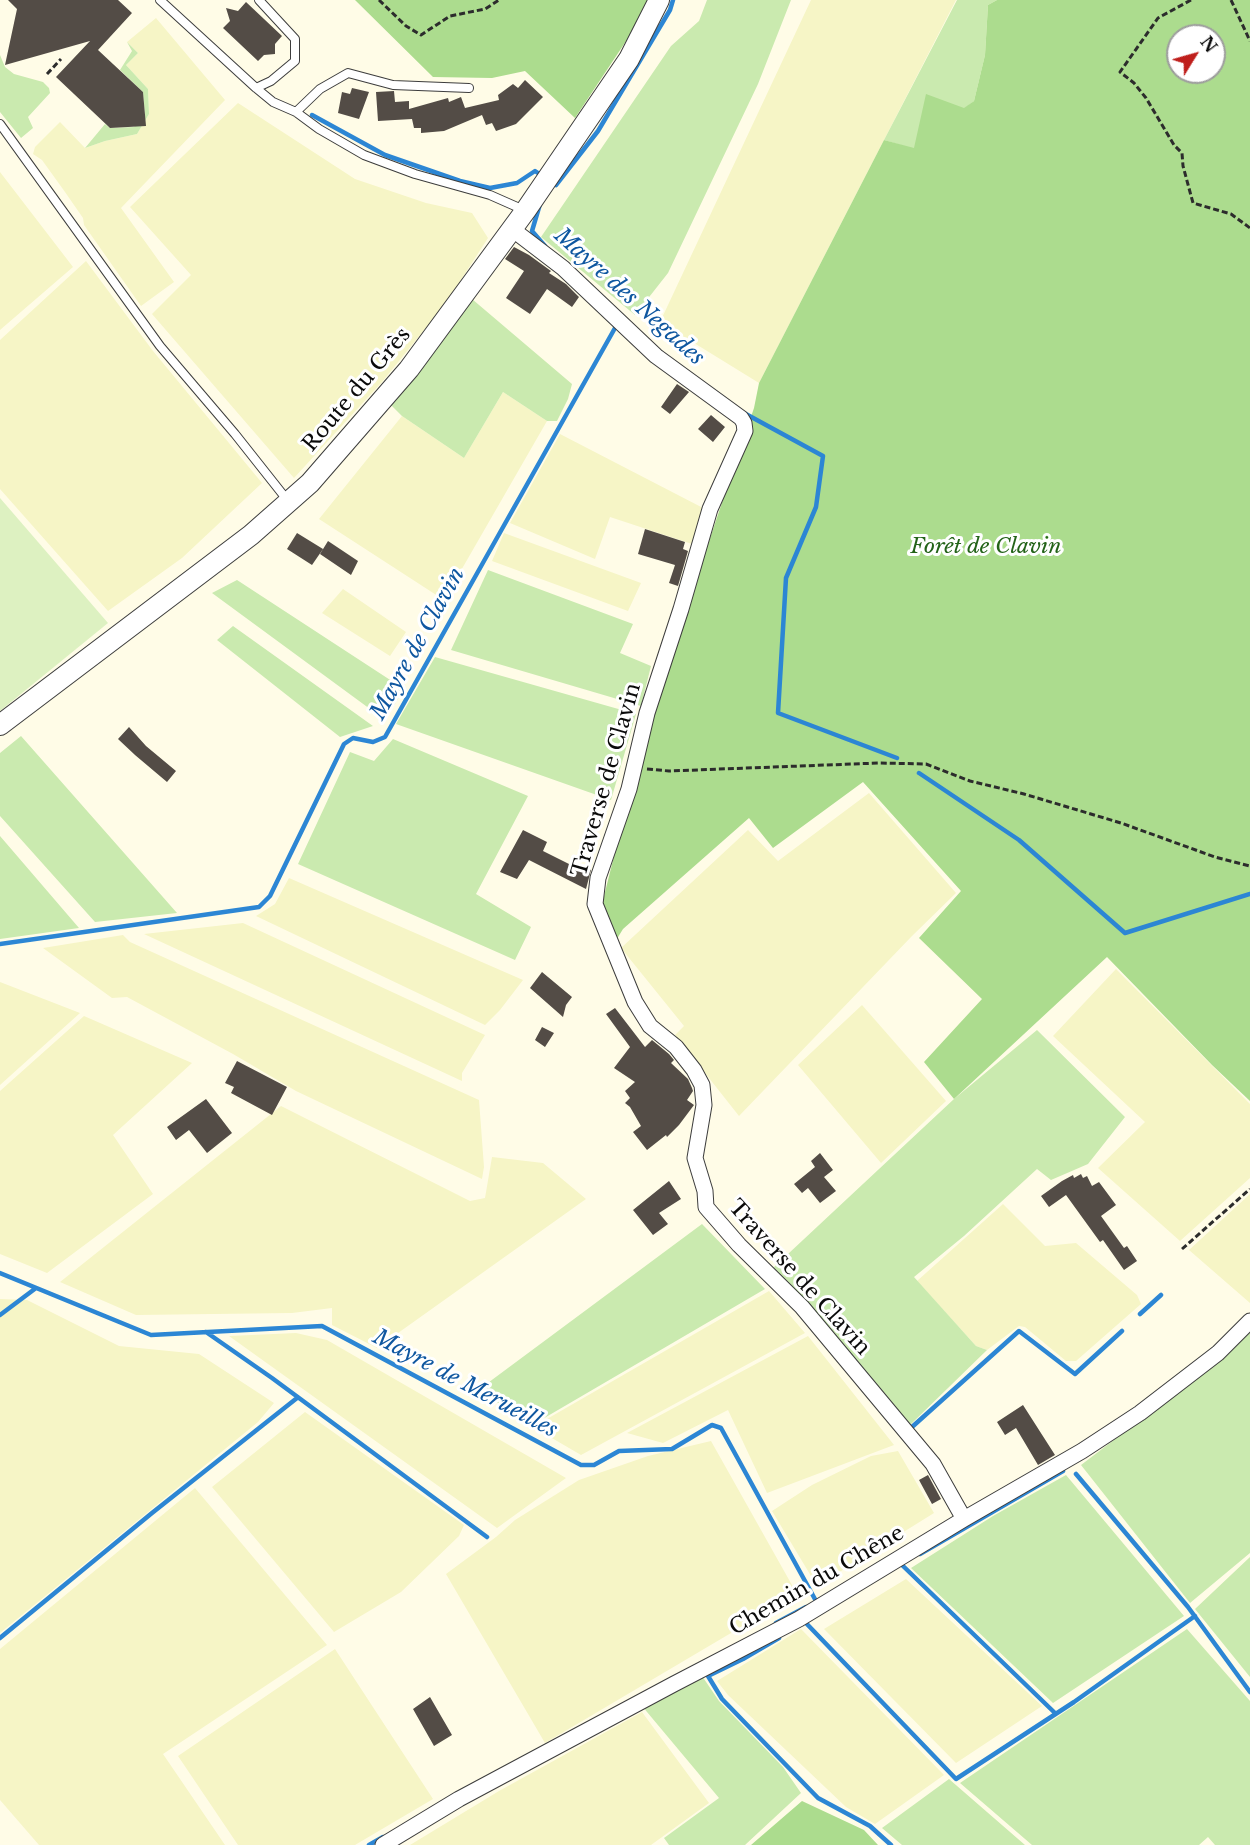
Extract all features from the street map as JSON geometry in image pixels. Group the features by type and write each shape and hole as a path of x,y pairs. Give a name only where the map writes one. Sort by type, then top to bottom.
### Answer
{"street":[{"name":"Route du Grès","path":"0,725 251,535 310,483 409,369 526,210 628,59 659,0"},
{"name":"Traverse de Clavin","path":"512,229 563,268 656,356 741,418 744,423 745,430 710,509 647,713 629,789 598,878 595,904 635,1002 651,1026 676,1047 702,1084 704,1105 695,1158 705,1191 706,1207 739,1245 802,1307 933,1464 964,1519"},
{"name":"Chemin du Chêne","path":"383,1845 459,1799 799,1619 1082,1451 1140,1413 1218,1353 1250,1321"}],"lane":[{"path":"160,0 273,102 296,112 319,129 364,154 415,174 490,195 526,210"},
{"path":"256,88 271,81 295,61 295,39 259,0"},
{"path":"296,112 320,89 348,73 393,85 469,88"},
{"path":"0,124 160,346 235,434 288,502"}],"path":[{"path":"379,0 406,26 421,35 450,16 484,9 498,0"},
{"path":"1191,0 1158,18 1120,72 1134,83 1146,98 1174,145 1182,153 1183,166 1193,203 1232,214 1250,228"},
{"path":"1231,0 1250,41"},
{"path":"47,74 61,59"},
{"path":"633,768 669,771 763,766 926,764 970,781 1024,794 1110,820 1215,857 1250,866"},
{"path":"1182,1249 1250,1189"}],"green space":[{"path":"355,0 649,0 644,14 575,118 525,71 492,78 433,77"},
{"path":"707,0 791,0 758,84 668,273 635,315 541,237 671,46 699,21"},
{"path":"811,0 956,0 759,383 660,322"},
{"path":"957,0 997,0 988,5 985,55 974,101 914,149 884,140"},
{"name":"Forêt de Clavin","path":"997,0 1250,0 1250,1101 1107,957 954,1099 924,1062 982,999 919,938 961,891 863,782 773,848 749,818 623,929 615,942 602,904 659,689 754,408 759,383 884,140 914,148 926,94 964,108 974,101 985,55 988,5"},
{"path":"156,18 225,100 121,208 174,282 141,306 84,225 83,218 65,192 42,160 33,154 35,147 60,122 85,148 137,134 149,114 148,89 126,65 138,53 127,42"},
{"path":"127,42 138,53 126,65 148,89 149,114 137,134 85,148 105,124 110,128 134,127 145,115 143,92 120,70 132,51"},
{"path":"0,55 5,67 14,74 43,82 49,88 50,93 28,117 33,128 21,138 0,112"},
{"path":"238,103 355,179 426,203 472,213 488,238 446,303 382,382 294,478 152,314 191,275 130,207"},
{"path":"0,172 73,267 0,330"},
{"path":"86,261 153,351 262,483 182,558 108,611 0,489 0,340"},
{"path":"472,299 572,384 568,399 557,421 547,421 503,392 464,458 402,416 391,405"},
{"path":"503,392 547,421 444,600 319,519 402,416 464,458"},
{"path":"560,434 705,509 695,545 610,517 595,559 510,523"},
{"path":"0,498 108,623 0,711"},
{"path":"504,533 641,583 628,611 492,561"},
{"path":"488,570 633,624 620,653 651,666 641,706 451,650"},
{"path":"237,580 404,689 385,720 212,593"},
{"path":"343,589 406,632 390,656 322,613"},
{"path":"233,626 373,726 340,737 217,640"},
{"path":"435,657 636,714 611,800 396,724"},
{"path":"21,736 177,913 95,922 0,816 0,753"},
{"path":"393,739 528,796 476,894 531,927 515,960 298,864 350,752 374,761"},
{"path":"869,793 956,893 739,1116 675,1035 684,1026 621,948 748,830 778,861"},
{"path":"0,836 79,928 0,939"},
{"path":"289,878 523,980 485,1025 256,916 275,904"},
{"path":"243,923 485,1035 462,1073 462,1081 144,934"},
{"path":"123,935 130,942 479,1100 484,1167 482,1179 296,1091 127,997 112,998 43,948"},
{"path":"1116,969 1250,1104 1250,1178 1180,1241 1098,1168 1145,1122 1053,1036"},
{"path":"0,982 80,1013 0,1085"},
{"path":"862,1005 946,1101 881,1163 798,1065"},
{"path":"84,1016 192,1063 113,1135 153,1194 47,1273 0,1254 0,1091"},
{"path":"1037,1030 1125,1117 1088,1164 1051,1180 1037,1169 964,1236 914,1277 976,1346 987,1350 909,1426 773,1268 954,1099"},
{"path":"281,1106 470,1201 485,1198 492,1157 543,1163 586,1199 377,1348 332,1325 332,1308 292,1313 136,1315 60,1282"},
{"path":"1250,1194 1250,1303 1189,1250"},
{"path":"1003,1204 1045,1246 1076,1243 1137,1295 1141,1304 1076,1361 1066,1361 1025,1327 1019,1326 987,1350 976,1346 917,1281"},
{"path":"702,1224 765,1289 534,1424 477,1391"},
{"path":"769,1291 805,1333 581,1455 533,1427"},
{"path":"0,1299 27,1300 119,1346 199,1354 274,1403 258,1422 0,1633"},
{"path":"1250,1332 1250,1553 1190,1603 1081,1465 1227,1354"},
{"path":"296,1333 327,1340 566,1478 497,1528 229,1336"},
{"path":"808,1336 894,1445 767,1493 728,1410 663,1443 627,1433"},
{"path":"305,1412 464,1525 459,1536 401,1592 334,1632 212,1487"},
{"path":"711,1441 797,1594 545,1743 446,1574 515,1520 579,1480 648,1456"},
{"path":"898,1451 934,1513 817,1586 772,1511 812,1485 871,1456"},
{"path":"1066,1475 1184,1616 1053,1703 911,1568 993,1516"},
{"path":"195,1488 327,1645 163,1754 225,1845 39,1845 0,1800 0,1649"},
{"path":"1250,1557 1250,1677 1195,1609"},
{"path":"906,1579 1042,1706 956,1763 824,1629"},
{"path":"801,1629 944,1775 875,1824 846,1807 728,1695 717,1681"},
{"path":"1187,1629 1250,1701 1250,1845 1215,1845 1208,1837 1199,1845 1032,1845 960,1783"},
{"path":"335,1649 433,1799 355,1845 238,1845 178,1756"},
{"path":"702,1676 719,1701 783,1767 801,1793 745,1845 669,1845 664,1838 719,1798 642,1706"},
{"path":"642,1712 709,1803 651,1845 410,1845 499,1791"},
{"path":"949,1779 1025,1845 902,1845 882,1828"},
{"path":"802,1801 864,1830 878,1845 751,1845"}],"building":[{"path":"8,0 118,0 132,13 98,50 143,92 146,126 110,128 56,77 90,41 5,65 17,9"},
{"path":"246,2 282,36 275,44 275,54 264,55 258,61 223,28 230,21 226,8 238,11"},
{"path":"525,80 543,97 516,124 496,131 492,123 486,125 482,115 444,131 421,133 421,128 414,128 412,119 378,121 376,92 394,91 395,102 409,101 409,109 448,98 449,102 461,97 465,108 499,100 498,95 513,84 518,88"},
{"path":"352,88 369,92 359,119 338,113 342,92 350,94"},
{"path":"514,247 551,271 549,273 566,284 579,297 572,307 547,289 530,314 506,298 524,271 505,259"},
{"path":"677,384 689,392 670,414 661,407"},
{"path":"711,415 725,427 713,442 698,429"},
{"path":"645,529 685,542 683,549 688,551 678,586 669,583 675,565 638,554"},
{"path":"297,533 323,549 312,565 287,549"},
{"path":"328,541 358,561 351,575 320,554"},
{"path":"129,727 146,746 176,771 167,782 118,739"},
{"path":"523,830 547,842 543,851 579,869 581,864 591,870 586,889 529,860 517,879 500,872"},
{"path":"542,972 572,997 566,1005 563,1017 530,988"},
{"path":"615,1008 645,1047 652,1040 669,1054 674,1060 671,1063 688,1079 693,1091 687,1100 694,1105 679,1125 667,1137 666,1135 647,1150 633,1132 641,1126 630,1107 625,1103 630,1098 625,1091 635,1082 614,1068 630,1047 606,1014"},
{"path":"542,1027 554,1033 545,1047 535,1040"},
{"path":"237,1061 287,1087 272,1115 231,1093 234,1087 225,1083"},
{"path":"206,1099 232,1133 207,1153 189,1130 176,1140 167,1127"},
{"path":"820,1153 833,1170 824,1177 836,1191 820,1203 808,1188 802,1193 794,1184 815,1167 811,1161"},
{"path":"1081,1174 1083,1178 1087,1176 1092,1186 1099,1182 1116,1205 1101,1216 1124,1248 1127,1246 1137,1261 1124,1270 1103,1240 1100,1242 1066,1195 1049,1207 1041,1196 1062,1181 1073,1175 1074,1178"},
{"path":"669,1181 681,1199 659,1213 668,1224 653,1235 633,1210"},
{"path":"1023,1405 1055,1455 1038,1465 1016,1428 1005,1435 997,1422"},
{"path":"928,1475 941,1499 932,1504 919,1480"},
{"path":"430,1697 452,1735 434,1746 413,1709"}],"waterway":[{"path":"556,185 598,131 670,10 673,0"},
{"name":"Mayre des Negades","path":"312,115 385,155 460,181 490,188 517,183 535,171 538,173"},
{"name":"Mayre des Negades","path":"540,204 532,231 545,246"},
{"name":"Mayre de Clavin","path":"0,944 259,907 270,896 344,744 353,738 373,742 385,737 615,328"},
{"name":"Mayre des Negades","path":"744,413 823,456 816,507 786,578 778,713 897,758"},
{"name":"Mayre des Negades","path":"919,773 1019,840 1125,933 1250,894"},
{"name":"Mayre de Merueilles","path":"0,1273 151,1335 322,1326 581,1465 594,1465 619,1451 672,1449 712,1425 721,1428 816,1601"},
{"path":"0,1315 36,1288"},
{"path":"1140,1314 1161,1295"},
{"path":"912,1427 1019,1331 1075,1374 1122,1331"},
{"path":"206,1332 487,1537"},
{"path":"0,1638 297,1398"},
{"path":"920,1554 1063,1471"},
{"path":"1076,1474 1188,1607 1250,1692"},
{"path":"902,1565 1056,1714"},
{"path":"776,1623 806,1607"},
{"path":"805,1622 956,1779 1074,1702 1195,1616"},
{"name":"Mayre de Merueilles","path":"779,1638 708,1676 722,1699 818,1798 870,1826 891,1845"},
{"path":"369,1845 383,1837"}]}
